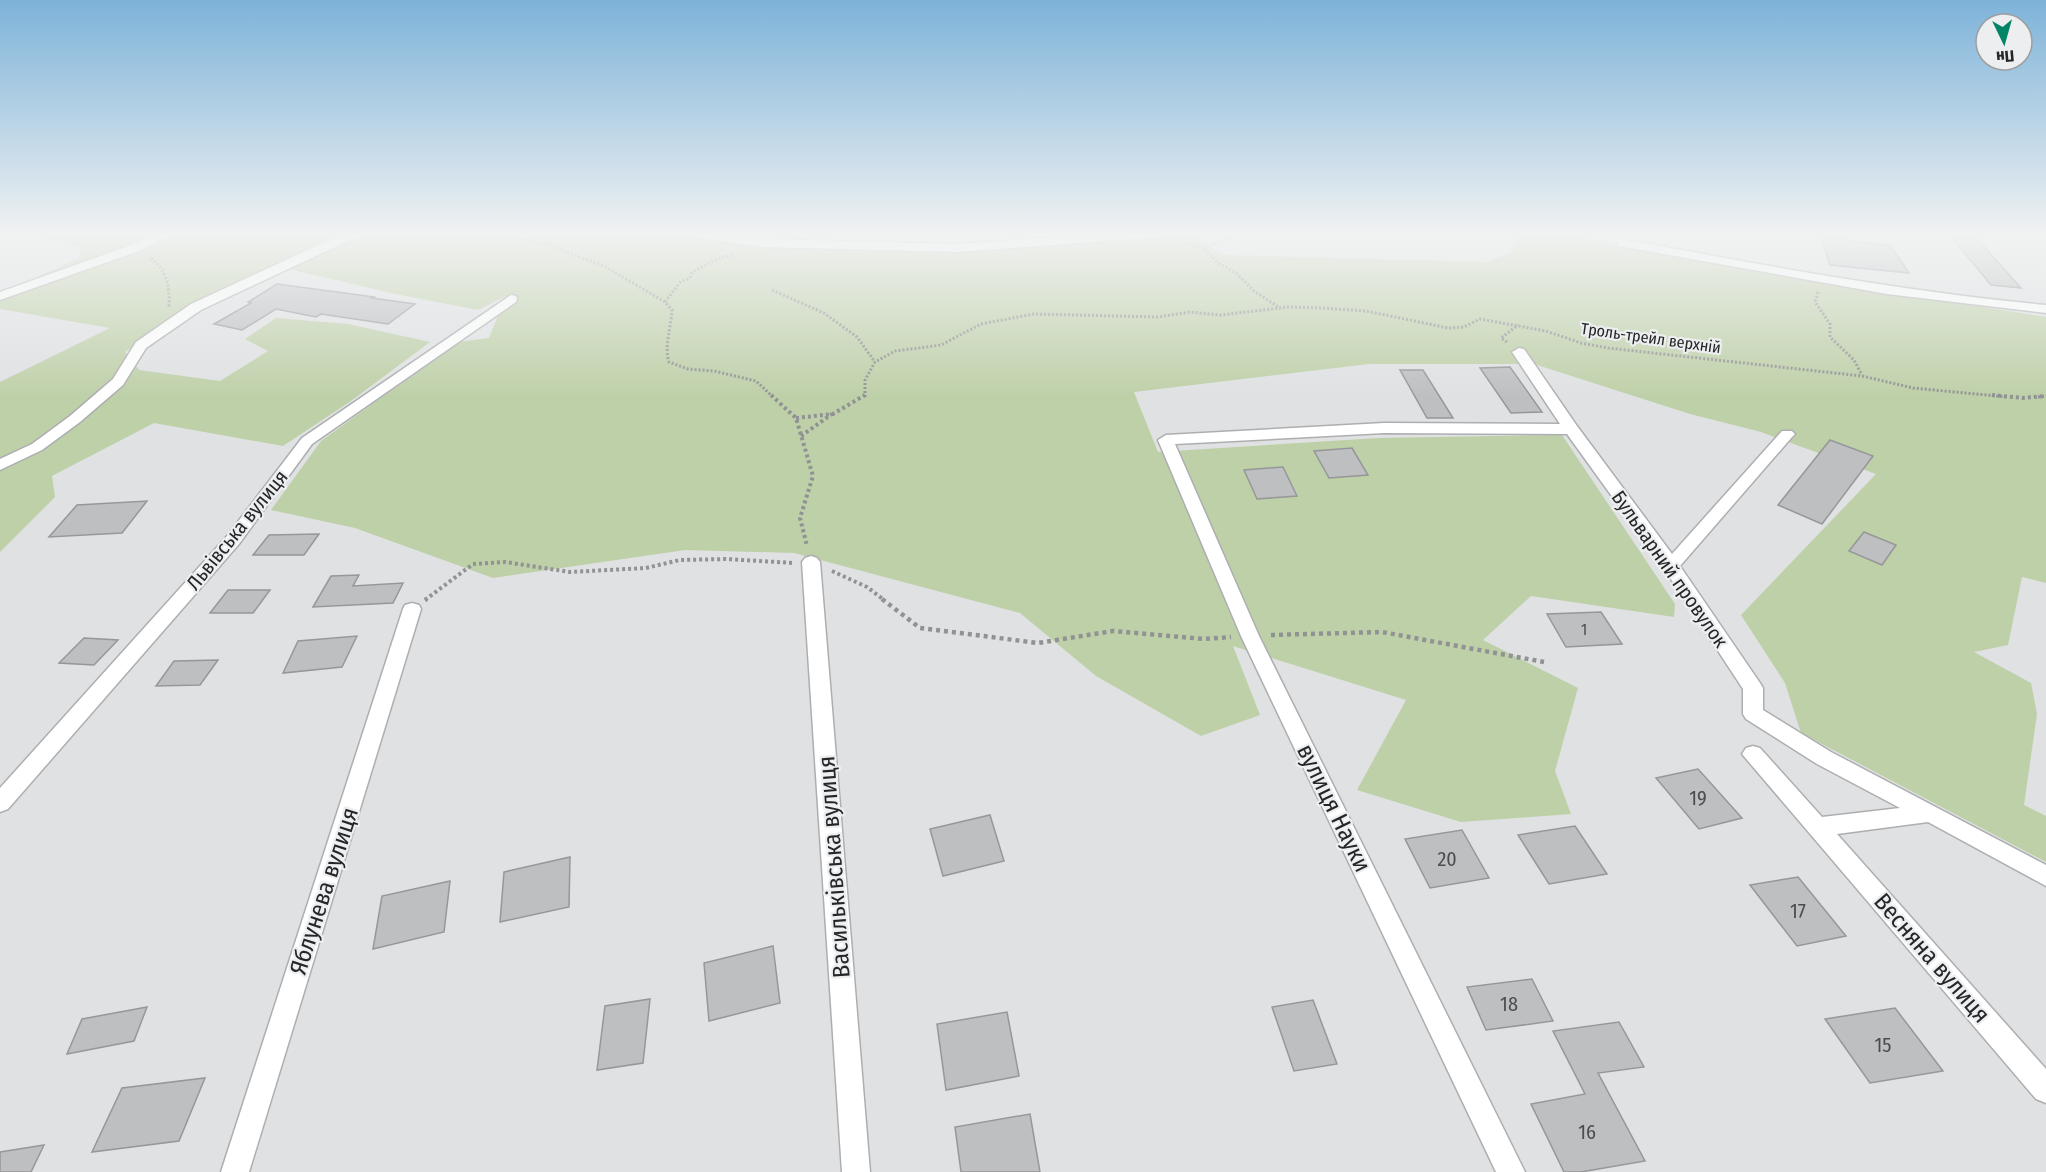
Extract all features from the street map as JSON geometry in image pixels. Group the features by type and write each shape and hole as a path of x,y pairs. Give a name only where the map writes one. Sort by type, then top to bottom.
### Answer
{"street":[{"path":"0,296 23,288"},
{"path":"0,465 37,447 75,419 118,382 141,345 196,307 237,288"},
{"path":"1878,288 2008,307 2046,309"},
{"name":"Львівська вулиця","path":"0,803 233,540 307,441 511,299"},
{"name":"Бульварний провулок","path":"1519,352 1570,429 1671,566 1753,688 1754,714 1824,758 1930,813"},
{"name":"вулиця Науки","path":"1511,1172 1250,636 1166,440 1384,428 1570,429"},
{"path":"1671,566 1787,434"},
{"name":"Васильківська вулиця","path":"811,562 856,1172"},
{"name":"Яблунева вулиця","path":"235,1172 412,609"},
{"name":"Весняна вулиця","path":"1753,754 2046,1089"},
{"path":"1818,827 1930,813 2046,876"}],"path":[{"path":"170,288 168,308 178,319"},
{"path":"641,288 665,302 672,310 672,331 665,351 669,362 688,369 714,371 756,381 796,418 813,476 800,518 811,562"},
{"path":"665,302 675,288"},
{"path":"1251,288 1280,308"},
{"path":"1818,288 1815,302 1830,324 1830,337 1854,360 1862,376"},
{"path":"772,290 824,312 857,337 875,362 865,380 865,397 832,414 801,436"},
{"name":"Троль-трейл верхній","path":"875,362 895,351 941,345 981,324 1034,314 1158,317 1190,312 1221,315 1288,307 1366,311 1448,328 1464,327 1480,319 1546,331 1581,343 1608,348 1862,376 1913,388 2023,398 2046,396"},
{"path":"796,418 832,414"},
{"path":"412,609 473,564 505,562 570,572 646,568 680,560 811,562 867,587 920,628 1038,643 1113,631 1204,639 1322,632 1382,632 1544,662"}],"green space":[{"path":"14,288 230,288 198,303 125,352 139,370 220,381 268,351 245,339 276,318 348,324 430,342 351,401 283,446 154,423 52,476 55,497 0,552 0,382 110,328 0,309 0,294"},
{"path":"368,288 1859,288 2046,317 2046,583 2022,577 2008,645 1974,652 2031,683 2037,714 2024,805 2046,816 2046,862 1801,733 1785,683 1741,615 1876,474 1761,432 1690,414 1534,364 1369,364 1134,392 1158,452 1378,438 1562,435 1675,604 1674,617 1531,596 1483,640 1578,688 1555,771 1571,814 1461,822 1357,790 1406,700 1233,646 1260,715 1201,736 1096,676 1020,613 794,553 685,550 493,578 355,528 271,510 321,441 458,342 489,338 506,296 478,310"}],"building":[{"path":"271,288 305,288 415,304 388,324 321,314 316,317 276,309 242,330 214,324 251,303 248,302"},
{"path":"1510,367 1542,412 1511,413 1480,368"},
{"path":"1400,370 1423,370 1453,418 1427,418"},
{"path":"1830,440 1873,456 1822,524 1778,505"},
{"path":"1352,448 1368,475 1329,478 1314,451"},
{"path":"1283,467 1297,496 1257,499 1244,470"},
{"path":"147,501 122,533 49,537 77,505"},
{"path":"1864,532 1896,545 1882,565 1849,551"},
{"path":"319,534 304,555 253,555 269,535"},
{"path":"359,575 353,586 403,583 393,603 313,607 331,576"},
{"path":"228,590 270,590 253,613 210,613"},
{"path":"1601,612 1622,644 1566,647 1547,614"},
{"path":"357,636 342,667 283,673 298,641"},
{"path":"84,638 118,640 94,665 59,663"},
{"path":"218,660 200,685 156,686 174,661"},
{"path":"1698,769 1742,818 1699,829 1656,778"},
{"path":"990,815 1004,861 943,876 930,829"},
{"path":"1575,826 1607,874 1549,884 1518,835"},
{"path":"1462,830 1489,878 1430,888 1405,839"},
{"path":"570,857 569,907 500,922 504,872"},
{"path":"1798,877 1846,936 1797,946 1750,885"},
{"path":"450,881 444,932 373,949 382,896"},
{"path":"773,946 780,1003 709,1021 704,963"},
{"path":"1532,979 1553,1021 1486,1030 1467,987"},
{"path":"650,999 643,1063 597,1070 605,1006"},
{"path":"1313,1000 1337,1064 1294,1071 1272,1007"},
{"path":"147,1007 134,1041 67,1054 82,1019"},
{"path":"1895,1008 1943,1071 1870,1083 1825,1019"},
{"path":"1007,1012 1019,1076 946,1090 937,1024"},
{"path":"1619,1022 1644,1067 1598,1073 1645,1161 1581,1172 1564,1172 1531,1104 1585,1094 1553,1031"},
{"path":"205,1078 179,1141 92,1152 122,1088"},
{"path":"1030,1114 1040,1172 961,1172 955,1127"},
{"path":"44,1145 31,1172 0,1172 0,1152"}]}
